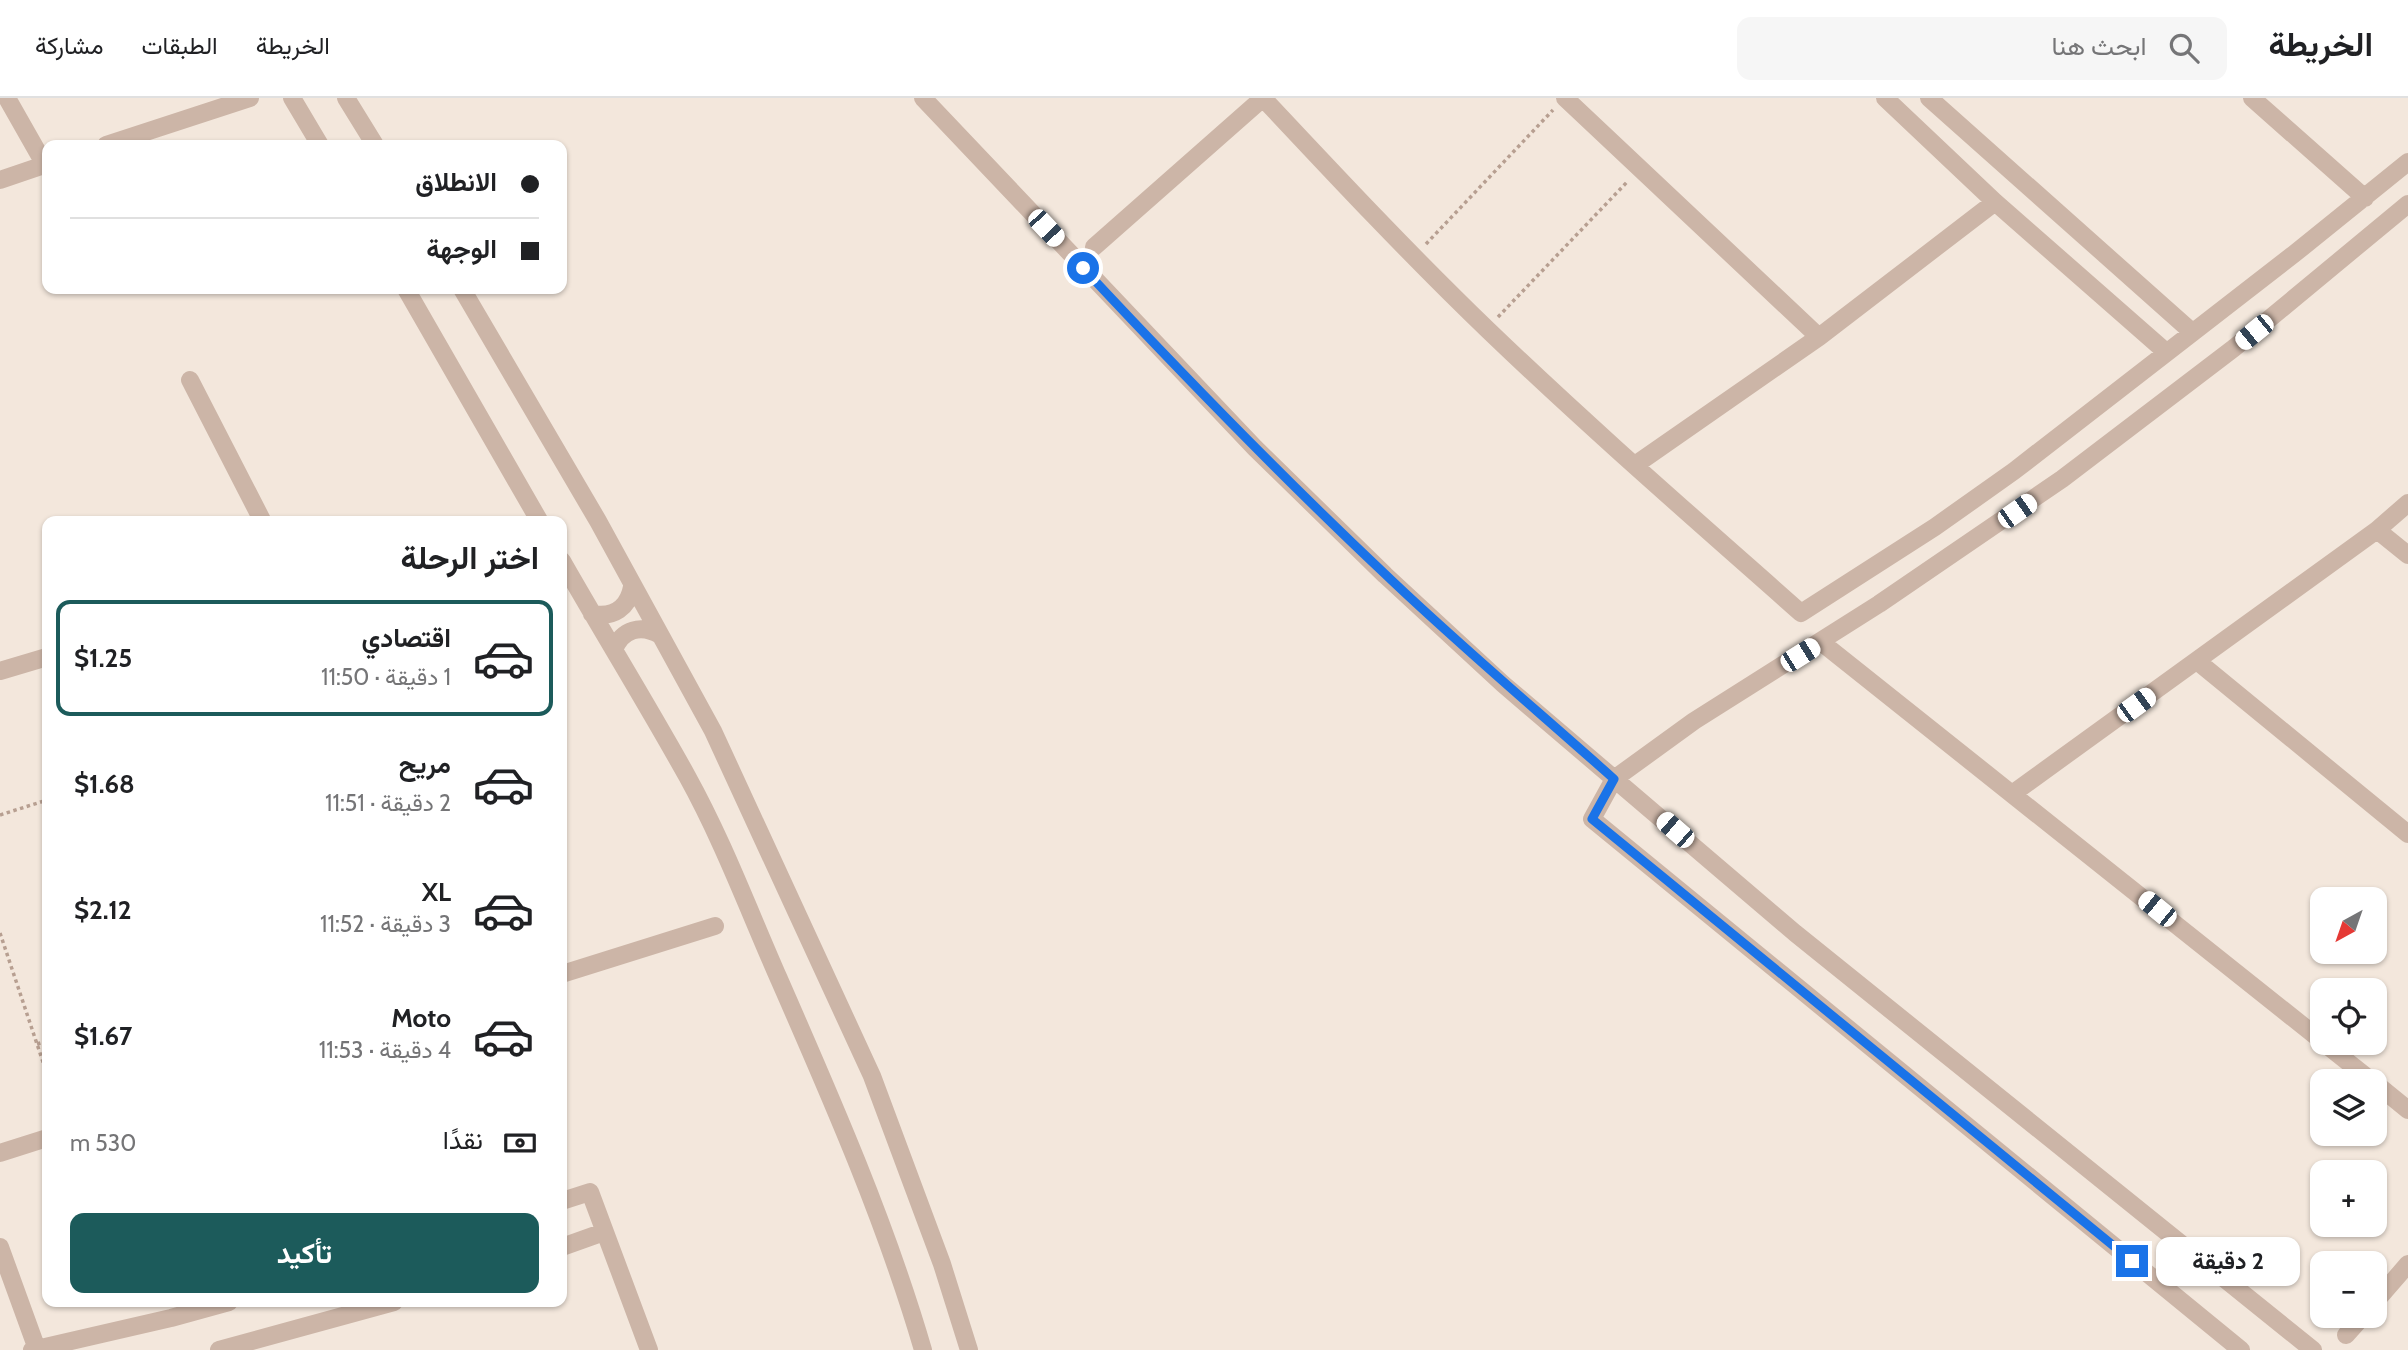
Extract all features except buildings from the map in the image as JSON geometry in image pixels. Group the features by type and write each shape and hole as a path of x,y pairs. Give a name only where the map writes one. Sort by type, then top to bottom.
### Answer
{"street":[{"path":"7,98 42,158"},
{"path":"121,140 250,98"},
{"path":"292,98 317,140"},
{"path":"346,98 372,140"},
{"path":"1094,247 1263,98 1414,257 1487,329 1801,613 1935,527 2003,479 2408,162"},
{"path":"1885,98 1995,202 2166,352"},
{"path":"1929,98 2193,332"},
{"path":"2252,98 2365,198"},
{"path":"934,102 1255,449 1503,684 1806,941 2313,1350"},
{"path":"1560,103 1639,169 1819,337"},
{"path":"0,180 42,166"},
{"path":"1635,465 1819,337 1995,202"},
{"path":"2241,1350 1592,819 1614,779 1694,721 1972,543 2151,414 2316,282 2408,204"},
{"path":"2077,274 2102,252"},
{"path":"409,294 537,516"},
{"path":"465,294 598,521 713,731 872,1076 942,1264 969,1350"},
{"path":"190,380 260,516"},
{"path":"2012,794 2377,530 2408,503"},
{"path":"2377,530 2408,555"},
{"path":"567,570 687,777 724,852 846,1138 897,1270 923,1350"},
{"path":"592,614 611,615 619,610 626,604 632,587"},
{"path":"614,650 622,636 636,629 653,631 660,635"},
{"path":"1821,642 2310,1032"},
{"path":"0,671 42,658"},
{"path":"2197,661 2408,834"},
{"path":"567,972 715,926"},
{"path":"2340,1055 2357,1069"},
{"path":"2387,1093 2408,1110"},
{"path":"0,1153 42,1140"},
{"path":"567,1199 590,1192 649,1350"},
{"path":"567,1245 604,1232"},
{"path":"0,1247 34,1349 211,1307"},
{"path":"2387,1288 2408,1264"},
{"path":"219,1350 376,1307"},
{"path":"2346,1335 2352,1328"}],"path":[{"path":"1414,257 1560,103"},
{"path":"1487,329 1639,169"},
{"path":"0,815 42,802"},
{"path":"0,933 42,1059"},
{"path":"37,1044 42,1042"}],"route":[{"path":"1083,268 1255,449 1385,575 1503,684 1614,779 1592,819 2132,1261"}]}
